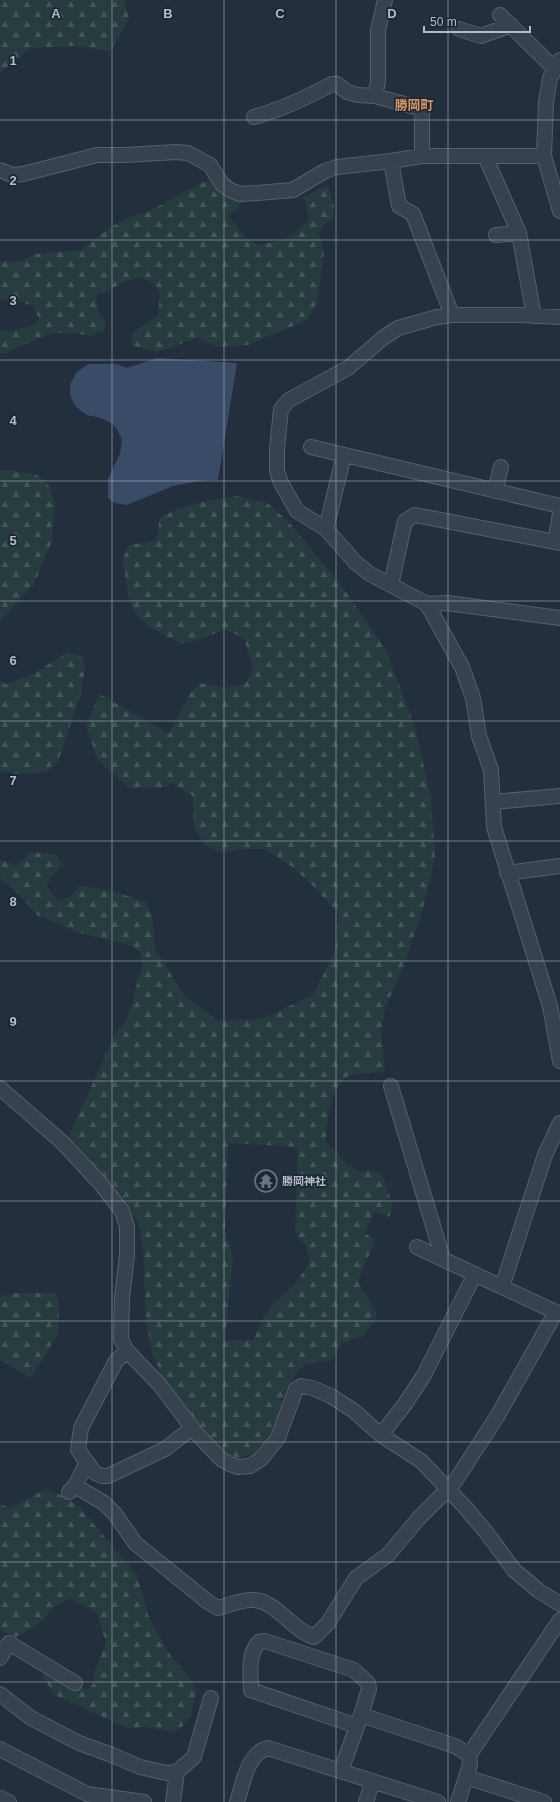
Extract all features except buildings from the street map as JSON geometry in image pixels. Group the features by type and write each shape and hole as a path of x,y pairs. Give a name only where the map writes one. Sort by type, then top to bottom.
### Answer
{"street":[{"path":"376,96 378,82 378,30 385,0"},
{"path":"500,15 558,65 550,78 546,102 544,156 560,211"},
{"path":"459,29 481,36 511,25"},
{"path":"254,117 300,102 332,84 337,84 347,92 358,95 376,96 422,109 422,156"},
{"path":"0,170 12,174 23,174 97,155 176,152 188,153 210,165 222,184 240,194 293,190 326,171 337,167 422,156 544,156"},
{"path":"485,156 519,233 534,316"},
{"path":"391,161 399,206 413,214 452,315"},
{"path":"496,236 519,233"},
{"path":"560,317 452,315 437,317 398,328 383,338 348,368 289,400 281,409 277,449 277,471 281,484 297,511 326,529 356,563 390,585 427,604 447,602 560,618"},
{"path":"311,447 559,506 558,542 415,515 405,521 390,585"},
{"path":"326,529 344,455"},
{"path":"495,491 501,466"},
{"path":"427,604 462,667 473,698 479,736 491,770 494,827 507,873 550,1006 556,1017 560,1061"},
{"path":"493,802 560,796"},
{"path":"507,873 560,866"},
{"path":"391,1086 443,1259"},
{"path":"0,1088 63,1143 100,1183 122,1211 127,1227 127,1255 120,1330 121,1339 127,1351 159,1384 192,1428 221,1459 238,1468 250,1466 261,1460 278,1438 285,1422 292,1396 296,1389 301,1386 312,1388 331,1396 354,1411 381,1435 421,1461 448,1487 486,1532 514,1570 539,1591 560,1604"},
{"path":"502,1287 545,1155 560,1123"},
{"path":"86,1462 72,1489 104,1503 115,1514 135,1543 208,1602 218,1608 248,1600 260,1601 271,1607 302,1632 314,1637 328,1623 356,1578 388,1555 418,1519 448,1487 454,1483 498,1415 558,1313 417,1247"},
{"path":"381,1435 405,1404 424,1375 474,1274"},
{"path":"127,1351 116,1361 81,1428 78,1450 95,1473 102,1476 112,1475 165,1449 192,1428"},
{"path":"469,1755 560,1620"},
{"path":"341,1771 359,1720 369,1689 368,1683 354,1670 265,1641 259,1642 254,1648 250,1660 251,1690 359,1720 455,1746 469,1755 471,1761 458,1802"},
{"path":"0,1658 9,1643 75,1683"},
{"path":"0,1694 31,1718 79,1743 140,1767 167,1773 177,1772 194,1757 211,1698"},
{"path":"237,1802 251,1762 262,1749 268,1748 438,1802"},
{"path":"0,1749 87,1794 117,1801 144,1802"},
{"path":"173,1802 177,1772"},
{"path":"466,1777 544,1802"},
{"path":"366,1802 373,1781"},
{"path":"0,1798 9,1802"}],"green space":[{"path":"0,0 124,0 129,19 110,51 78,46 31,48 0,72"},
{"path":"208,180 216,187 241,202 237,209 228,216 245,237 258,245 286,238 303,226 309,219 304,197 327,185 334,204 333,218 324,224 319,233 324,251 317,303 307,320 248,345 218,347 197,338 158,352 131,345 132,333 158,316 160,293 154,284 141,277 127,281 96,296 98,312 106,322 104,331 90,336 74,333 55,333 41,337 5,353 0,353 0,331 33,326 39,319 33,306 15,300 0,299 0,261 19,262 36,254 81,250 108,229 126,219 147,212"},
{"path":"7,470 37,475 49,486 55,504 52,541 34,584 0,621 0,471"},
{"path":"238,496 267,503 288,521 344,589 386,650 415,727 431,798 435,857 422,912 402,971 385,1009 381,1035 385,1072 358,1073 346,1077 335,1092 331,1102 327,1123 326,1141 347,1165 360,1172 370,1169 382,1174 393,1206 389,1217 375,1211 365,1233 375,1240 358,1281 376,1312 376,1319 363,1336 342,1343 331,1361 304,1365 295,1374 285,1391 278,1423 257,1453 238,1458 230,1455 209,1440 164,1381 152,1353 146,1318 143,1251 139,1224 113,1186 69,1136 115,1034 128,1017 143,962 139,951 129,945 80,933 37,915 0,877 0,860 16,865 31,852 56,855 62,864 46,885 58,901 71,896 79,886 109,890 146,902 152,916 155,948 183,994 217,1020 262,1019 313,995 335,951 339,914 312,885 291,866 265,849 244,849 223,853 206,846 194,827 193,796 172,783 166,787 129,788 97,759 86,725 100,694 169,734 191,692 201,683 225,688 246,683 253,669 244,638 225,630 184,644 158,632 142,620 135,612 128,594 122,561 129,545 156,541 160,518 188,506","holes":["228,1143 298,1147 295,1231 298,1238 306,1245 310,1261 295,1285 273,1304 263,1319 253,1340 225,1340 233,1256 225,1232"]},
{"path":"68,652 81,656 85,668 81,693 58,762 46,772 16,774 0,771 0,680 6,684 33,674"},
{"path":"16,1293 56,1293 59,1305 58,1334 31,1378 0,1360 0,1297"},
{"path":"46,1489 66,1497 80,1508 137,1575 149,1618 170,1655 189,1677 197,1691 190,1716 182,1727 173,1732 146,1727 127,1728 55,1695 42,1676 46,1672 77,1688 88,1689 95,1682 94,1673 106,1643 97,1613 70,1598 55,1606 38,1625 16,1637 0,1630 0,1504 10,1508"}],"water":[{"path":"157,358 237,363 218,480 206,480 173,486 127,505 115,503 108,498 108,479 120,454 122,440 117,429 111,423 101,418 87,415 75,406 70,395 70,384 77,372 88,364 116,364 127,368"}],"place":[{"name":"勝岡神社","path":"266,1181"}],"district":[{"name":"勝岡町","path":"414,105"}]}
